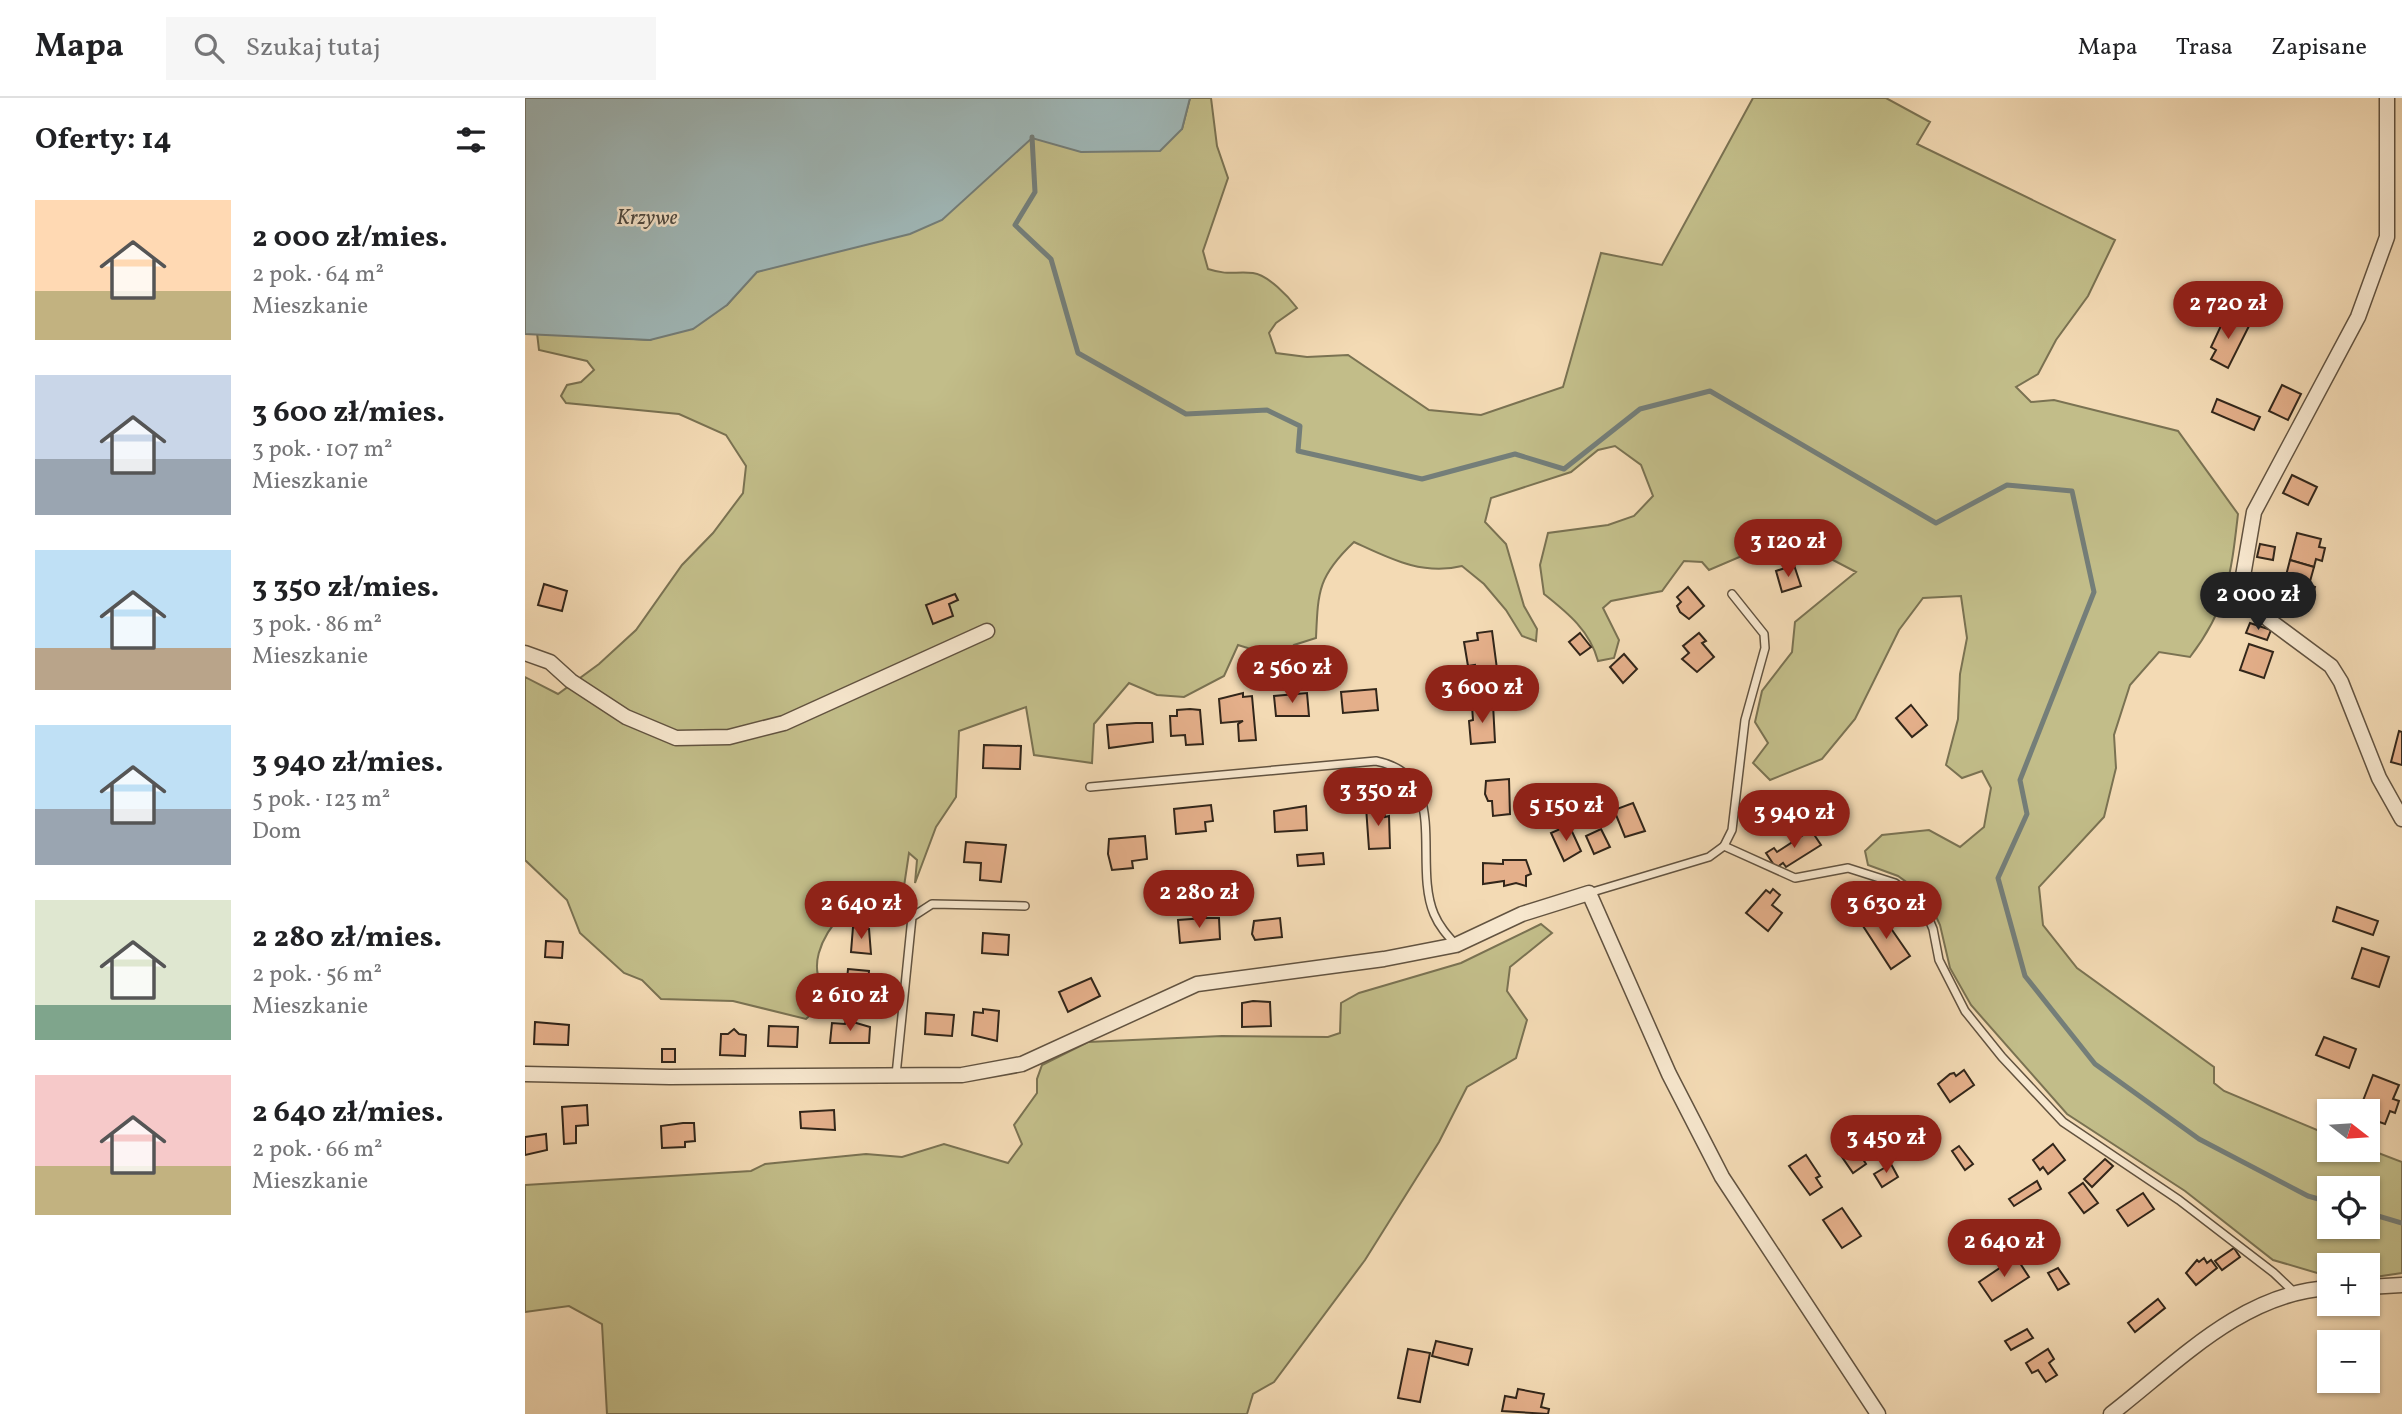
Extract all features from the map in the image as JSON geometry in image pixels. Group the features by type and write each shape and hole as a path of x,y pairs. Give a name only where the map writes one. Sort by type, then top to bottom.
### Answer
{"street":[{"path":"2388,98 2387,237 2357,317 2253,512 2243,576 2250,600 2269,620 2331,667 2341,682 2378,778 2402,819"},
{"path":"525,653 550,662 571,681 638,722 676,738 729,737 784,723 988,631"},
{"path":"525,1074 670,1077 962,1075 1022,1064 1197,984 1384,959 1457,945 1522,914 1589,893 1669,1074 1722,1178 1878,1414"},
{"path":"2380,1286 2402,1285"},
{"path":"2111,1414 2207,1338 2255,1306 2294,1292 2317,1289"}],"lane":[{"path":"1589,893 1709,858 1724,846 1735,816 1745,720 1765,648 1764,634 1732,594"},
{"path":"1090,787 1376,761 1389,764 1412,779 1420,794 1424,815 1426,879 1433,912 1441,929 1457,945"},
{"path":"1724,846 1795,878 1848,868 1895,883 1922,903 1933,929 1939,960 1965,1011 2002,1057 2063,1122 2179,1200 2274,1273 2294,1292"},
{"path":"896,1075 912,917 932,904 1024,906"}],"shaded area":[{"path":"1190,98 1211,98 1217,146 1228,178 1203,251 1208,269 1259,275 1277,287 1297,308 1276,323 1269,333 1276,353 1307,357 1348,355 1429,410 1481,415 1563,387 1601,253 1662,265 1753,98 1886,98 1930,122 1917,144 2115,240 2088,296 2056,340 2038,374 2016,387 2031,402 2054,400 2178,431 2238,514 2226,589 2203,639 2190,657 2159,652 2130,685 2114,735 2116,768 2104,817 2039,887 2043,925 2077,968 2214,1067 2214,1083 2224,1091 2317,1130 2317,1162 2380,1162 2380,1154 2402,1162 2402,1273 2380,1276 2380,1253 2317,1253 2317,1273 2273,1260 2185,1191 2067,1114 1971,1005 1950,968 1940,925 1927,897 1898,876 1868,865 1865,851 1882,835 1929,830 1960,847 1984,827 1991,788 1982,771 1962,778 1946,765 1958,719 1960,674 1967,638 1961,596 1923,598 1899,630 1855,719 1822,759 1770,780 1753,763 1768,743 1755,722 1762,691 1792,652 1795,622 1856,572 1789,537 1761,555 1744,555 1709,570 1702,562 1684,561 1662,591 1611,601 1603,608 1619,640 1614,658 1598,661 1584,632 1544,594 1540,565 1548,533 1608,525 1634,516 1653,496 1641,465 1615,446 1598,450 1571,472 1491,498 1485,522 1506,544 1524,606 1537,629 1536,641 1522,636 1506,610 1484,584 1462,566 1433,569 1419,567 1354,542 1333,565 1322,585 1316,638 1294,645 1280,658 1238,645 1224,676 1184,697 1157,695 1129,683 1094,724 1092,763 1034,755 1026,707 959,731 956,797 936,827 915,883 917,860 909,853 900,913 884,921 844,912 836,921 823,942 817,964 818,976 831,996 806,1019 733,1001 661,999 642,980 624,973 580,933 567,900 525,860 525,677 558,694 599,664 636,630 682,565 713,533 743,493 746,466 726,435 679,414 566,403 561,396 567,385 581,382 594,370 587,361 539,350 537,333 650,340 727,305 756,272 796,260 999,166 1032,137 1081,151 1182,129"},
{"path":"1541,924 1552,933 1510,967 1507,991 1527,1020 1516,1058 1467,1087 1439,1142 1365,1260 1274,1382 1253,1394 1247,1414 607,1414 602,1324 569,1306 525,1312 525,1185 751,1171 765,1164 866,1154 902,1157 944,1144 1008,1163 1022,1144 1014,1125 1037,1093 1037,1079 1042,1065 1088,1042 1222,1036 1328,1037 1340,1033 1341,1003 1359,993 1461,963"}],"water":[{"name":"Krzywe","path":"525,98 1190,98 1182,129 1160,151 1081,152 1032,138 942,220 910,234 757,272 727,305 693,329 650,340 525,334"}],"building":[{"path":"2226,315 2249,326 2228,368 2211,359 2216,350 2211,347"},
{"path":"2282,385 2301,394 2288,420 2269,411"},
{"path":"2217,399 2260,417 2254,430 2212,412"},
{"path":"2292,475 2317,487 2308,505 2283,493"},
{"path":"2297,533 2321,539 2319,547 2325,548 2322,561 2316,559 2314,567 2290,560"},
{"path":"2260,544 2275,547 2273,560 2257,557"},
{"path":"2290,560 2314,567 2309,585 2315,587 2311,603 2281,595"},
{"path":"1794,565 1801,586 1782,592 1776,571"},
{"path":"544,584 567,591 562,611 538,605"},
{"path":"1688,587 1704,606 1689,619 1677,606 1681,602 1677,597"},
{"path":"955,594 958,600 949,604 953,616 933,624 926,605"},
{"path":"2250,623 2271,630 2267,640 2246,633"},
{"path":"1492,631 1499,684 1478,686 1475,665 1468,666 1464,642 1478,640 1477,633"},
{"path":"1580,633 1591,647 1580,655 1569,642"},
{"path":"1699,633 1706,641 1702,643 1714,657 1697,672 1682,659 1689,653 1683,646"},
{"path":"2249,644 2273,652 2264,678 2240,670"},
{"path":"1624,654 1637,669 1623,683 1610,667"},
{"path":"1376,689 1378,710 1343,713 1341,692"},
{"path":"1243,693 1243,697 1252,696 1256,740 1239,741 1238,724 1243,721 1221,723 1219,699"},
{"path":"1307,693 1309,716 1276,716 1274,696"},
{"path":"1493,704 1495,742 1471,744 1469,721 1473,720 1472,706"},
{"path":"1911,705 1927,725 1912,737 1896,718"},
{"path":"1177,710 1200,710 1203,744 1186,745 1185,735 1171,736 1170,716 1177,716"},
{"path":"1152,723 1153,742 1109,748 1107,725"},
{"path":"2399,731 2402,732 2402,765 2391,762"},
{"path":"984,745 1021,746 1020,769 983,768"},
{"path":"1509,779 1510,814 1493,816 1492,801 1488,801 1485,794 1486,781"},
{"path":"1633,803 1645,831 1625,837 1614,810"},
{"path":"1211,805 1213,821 1205,822 1206,831 1176,834 1174,809"},
{"path":"1306,806 1307,830 1275,832 1274,811"},
{"path":"1384,806 1385,817 1389,816 1390,848 1369,849 1366,807"},
{"path":"1569,825 1581,851 1564,861 1551,833"},
{"path":"1601,829 1610,847 1594,854 1586,836"},
{"path":"1811,830 1821,845 1786,867 1783,863 1776,868 1766,853 1774,848 1777,852"},
{"path":"1145,836 1147,859 1132,861 1133,868 1112,870 1108,854 1109,839"},
{"path":"966,842 1006,845 1001,882 980,880 981,863 964,862"},
{"path":"1323,853 1324,864 1298,866 1297,855"},
{"path":"1503,860 1526,860 1531,874 1526,876 1526,886 1516,883 1504,886 1504,881 1483,884 1483,863 1503,864"},
{"path":"1773,889 1780,895 1772,905 1782,913 1768,931 1746,913 1766,890 1770,893"},
{"path":"2337,907 2378,921 2373,935 2333,921"},
{"path":"1881,914 1910,956 1891,969 1863,926"},
{"path":"1219,918 1220,939 1180,943 1178,920"},
{"path":"1280,918 1282,937 1255,940 1252,934 1254,921"},
{"path":"853,927 869,929 871,954 851,952"},
{"path":"983,933 1009,935 1008,955 982,953"},
{"path":"546,941 563,942 562,958 545,957"},
{"path":"2362,948 2389,957 2379,987 2352,978"},
{"path":"848,969 869,971 867,993 846,990"},
{"path":"1091,978 1100,996 1068,1012 1059,992"},
{"path":"1270,1002 1271,1026 1242,1027 1242,1003"},
{"path":"983,1009 999,1011 997,1041 972,1035 974,1012 983,1013"},
{"path":"926,1013 954,1015 952,1036 925,1034"},
{"path":"846,1020 870,1027 869,1043 830,1043 832,1023 845,1024"},
{"path":"535,1022 569,1025 568,1045 534,1044"},
{"path":"769,1026 798,1027 797,1047 768,1046"},
{"path":"734,1029 739,1034 746,1035 745,1056 720,1055 721,1034 728,1034"},
{"path":"2324,1037 2356,1049 2349,1068 2316,1055"},
{"path":"662,1049 675,1049 675,1062 662,1062"},
{"path":"1964,1070 1974,1085 1950,1102 1938,1084 1950,1074 1954,1073 1956,1076"},
{"path":"2373,1075 2399,1085 2393,1099 2399,1101 2395,1113 2390,1111 2385,1124 2380,1122 2380,1099 2364,1099"},
{"path":"587,1105 588,1125 576,1126 576,1143 564,1144 562,1107"},
{"path":"834,1110 835,1130 801,1128 800,1112"},
{"path":"694,1123 695,1141 685,1142 685,1147 662,1148 661,1126"},
{"path":"546,1134 547,1150 525,1155 525,1137"},
{"path":"2053,1144 2065,1160 2048,1174 2043,1167 2040,1170 2033,1160"},
{"path":"1959,1146 1973,1164 1965,1170 1952,1151"},
{"path":"1856,1148 1866,1164 1853,1173 1842,1157"},
{"path":"1806,1155 1820,1176 1816,1178 1822,1187 1810,1195 1789,1166"},
{"path":"2105,1159 2113,1166 2092,1187 2084,1179"},
{"path":"1891,1164 1898,1177 1882,1187 1874,1174"},
{"path":"2037,1181 2041,1189 2014,1206 2009,1199"},
{"path":"2083,1183 2098,1203 2084,1213 2069,1193"},
{"path":"2143,1193 2154,1209 2128,1226 2117,1210"},
{"path":"1842,1208 1861,1236 1842,1248 1823,1220"},
{"path":"2234,1248 2240,1257 2222,1270 2215,1261"},
{"path":"2016,1257 2029,1277 1992,1301 1979,1282"},
{"path":"2204,1258 2207,1263 2211,1260 2217,1268 2196,1285 2186,1273 2197,1260 2199,1262"},
{"path":"2058,1268 2069,1284 2058,1290 2048,1273"},
{"path":"2158,1299 2165,1308 2135,1332 2128,1323"},
{"path":"2027,1329 2033,1338 2011,1350 2005,1341"},
{"path":"1436,1341 1472,1349 1468,1365 1432,1356"},
{"path":"1408,1349 1430,1353 1420,1402 1398,1398"},
{"path":"2048,1349 2054,1359 2049,1363 2057,1375 2046,1382 2038,1370 2032,1373 2026,1363"},
{"path":"1518,1389 1544,1394 1541,1407 1549,1409 1548,1414 1502,1411 1505,1396 1516,1398"}],"waterway":[{"path":"1032,137 1035,192 1015,225 1051,259 1078,353 1186,414 1267,410 1300,426 1298,451 1422,479 1515,454 1564,469 1640,409 1710,391 1936,523 2007,485 2072,491 2094,592 2020,780 2027,814 1998,878 2025,976 2095,1064 2199,1139 2317,1199"},
{"path":"2380,1217 2402,1223"}]}
